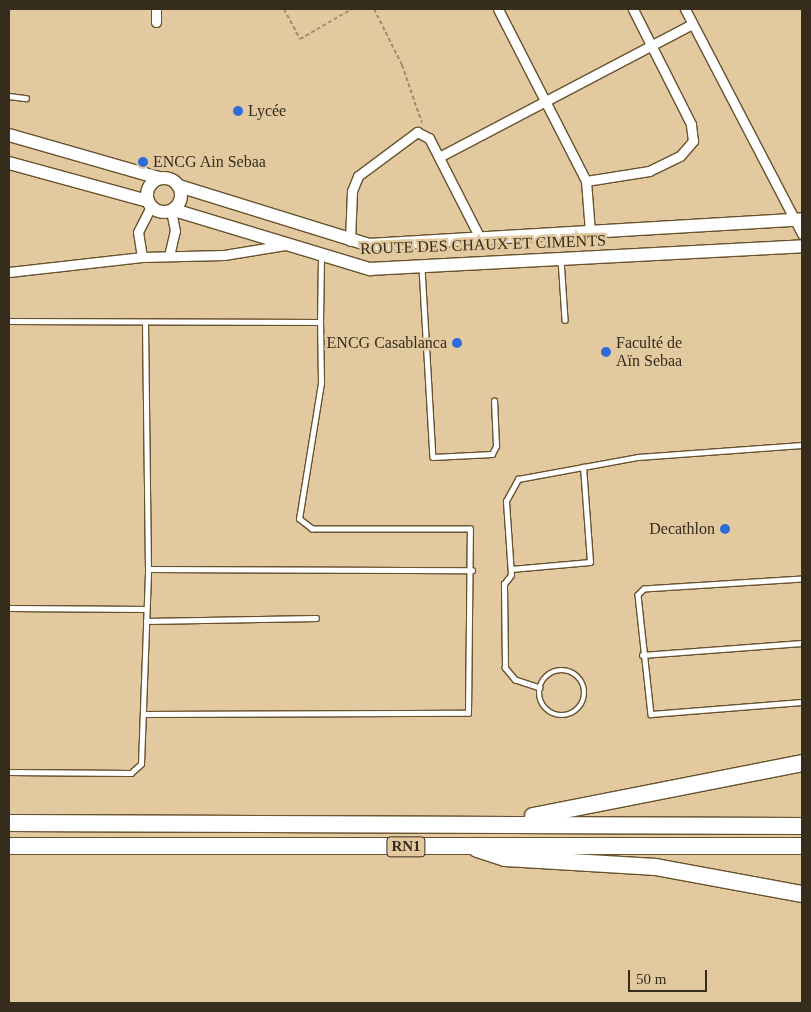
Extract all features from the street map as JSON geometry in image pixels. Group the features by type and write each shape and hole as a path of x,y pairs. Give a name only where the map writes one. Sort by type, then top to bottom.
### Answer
{"highway":[{"path":"477,823 589,808 802,763"},
{"name":"RN1","path":"9,823 477,823 802,826"},
{"name":"RN1","path":"9,846 802,846"},
{"path":"470,846 505,858 639,865 802,894"}],"street":[{"path":"156,9 156,22"},
{"path":"498,9 586,181 590,232"},
{"path":"586,181 639,175 691,146 691,124 633,9"},
{"path":"685,9 798,219 802,234"},
{"path":"439,157 692,24"},
{"path":"350,241 352,191 358,176 413,133 423,133 439,157 481,240"},
{"path":"9,135 159,178 179,186 181,198 173,210 175,231 169,256"},
{"path":"9,163 173,210"},
{"path":"142,258 138,232 149,204 148,189 159,178"},
{"name":"ROUTE DES CHAUX ET CIMENTS","path":"179,186 350,241 379,246 798,219"},
{"name":"ROUTE DES CHAUX ET CIMENTS","path":"173,210 364,268 802,246"},
{"path":"9,272 142,258 224,255 285,245"}],"lane":[{"path":"9,96 26,98"},
{"path":"145,714 468,713 473,537 465,527 312,529 301,524 298,504 310,468 321,384 321,256"},
{"path":"561,259 565,320"},
{"path":"422,266 433,457 492,454 496,446 494,401"},
{"path":"9,321 145,323 320,322"},
{"path":"9,772 136,771 141,764 145,714 148,570 145,323"},
{"path":"540,688 515,680 505,668 504,584 511,569 506,501 512,486 531,474 638,457 802,444"},
{"path":"511,569 590,562 583,467"},
{"path":"148,570 472,570"},
{"path":"802,579 642,590 638,598 648,710 652,715 802,702"},
{"path":"9,608 146,609"},
{"path":"146,621 316,618"},
{"path":"642,654 802,643"},
{"path":"567,670 582,680 585,697 575,712 558,715 543,705 540,688 550,673 567,670"}],"path":[{"path":"284,9 300,39 352,9"},
{"path":"374,9 422,111 423,133"}],"place":[{"name":"Lycée","path":"238,111"},
{"name":"ENCG Ain Sebaa","path":"143,162"},
{"name":"ENCG Casablanca","path":"457,343"},
{"name":"Faculté de Aïn Sebaa","path":"606,352"},
{"name":"Decathlon","path":"725,529"}]}
